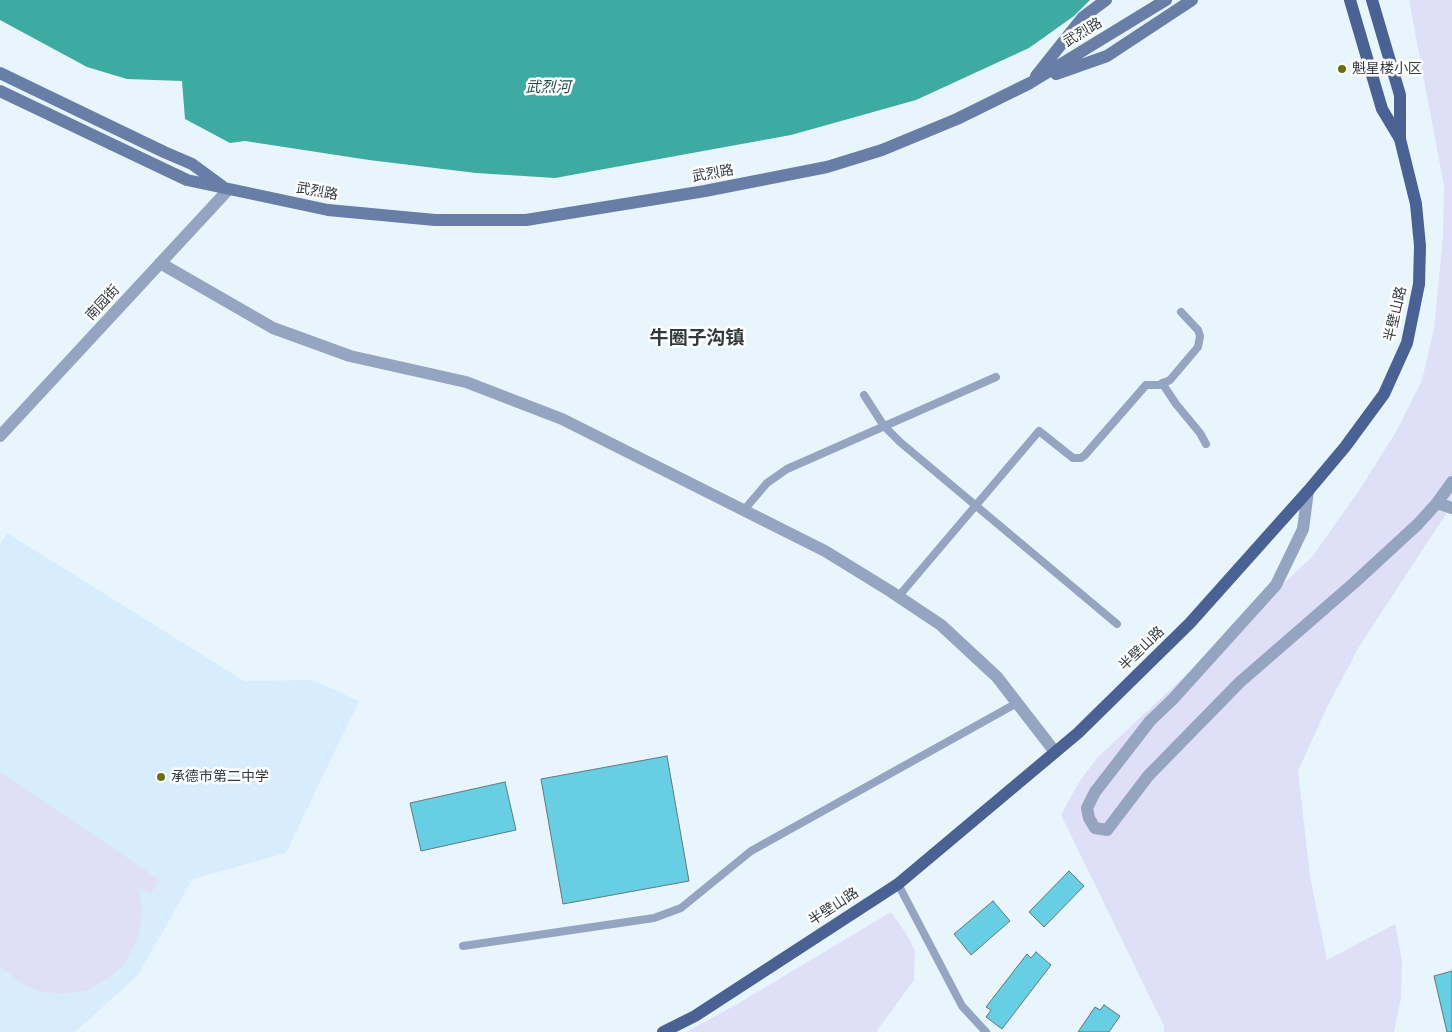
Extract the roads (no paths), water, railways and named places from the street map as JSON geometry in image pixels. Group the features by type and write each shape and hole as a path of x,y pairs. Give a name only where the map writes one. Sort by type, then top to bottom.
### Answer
{"main road":[{"path":"1030,83 1083,18 1106,0"},
{"name":"武烈路","path":"0,91 187,180 328,210 435,220 526,220 705,191 827,167 890,147 957,119 1030,83 1166,0"},
{"path":"1030,83 1107,56 1192,0"},
{"path":"1350,0 1382,109 1400,139"},
{"path":"1372,0 1400,95 1400,139"},
{"name":"武烈路","path":"0,73 192,164 228,190"},
{"name":"半壁山路","path":"663,1032 695,1016 898,884 1085,726 1190,624 1308,491 1384,394 1407,343 1418,284 1420,246 1416,204 1400,139"}],"street":[{"name":"南园街","path":"0,436 228,190"},
{"path":"160,263 273,328 350,356 466,382 562,418 825,551 941,625 997,677 1055,752"},
{"path":"1308,491 1303,529 1276,585 1173,699 1150,721 1095,792 1087,808 1089,818 1096,828 1107,830 1148,776 1240,682 1354,583 1437,503 1452,482"},
{"path":"1437,503 1452,508"}],"lane":[{"path":"898,597 1039,431 1073,458 1080,458 1085,455 1146,385 1162,384 1170,380 1198,347 1200,336 1198,330 1181,312"},
{"path":"744,510 767,483 787,469 996,377"},
{"path":"1162,384 1200,433 1206,444"},
{"path":"864,395 884,426 900,442 1118,624"},
{"path":"462,946 654,918 681,908 751,852 1017,703"},
{"path":"898,884 962,1006 986,1032"}],"water":[{"name":"武烈河","path":"0,0 1090,0 1074,16 1029,48 916,100 791,135 555,178 476,173 369,160 245,141 230,143 185,119 182,81 127,79 87,67 0,20"}],"place":[{"name":"魁星楼小区","path":"1342,69"},
{"name":"承德市第二中学","path":"161,777"}],"district":[{"name":"牛圈子沟镇","path":"697,339"}]}
